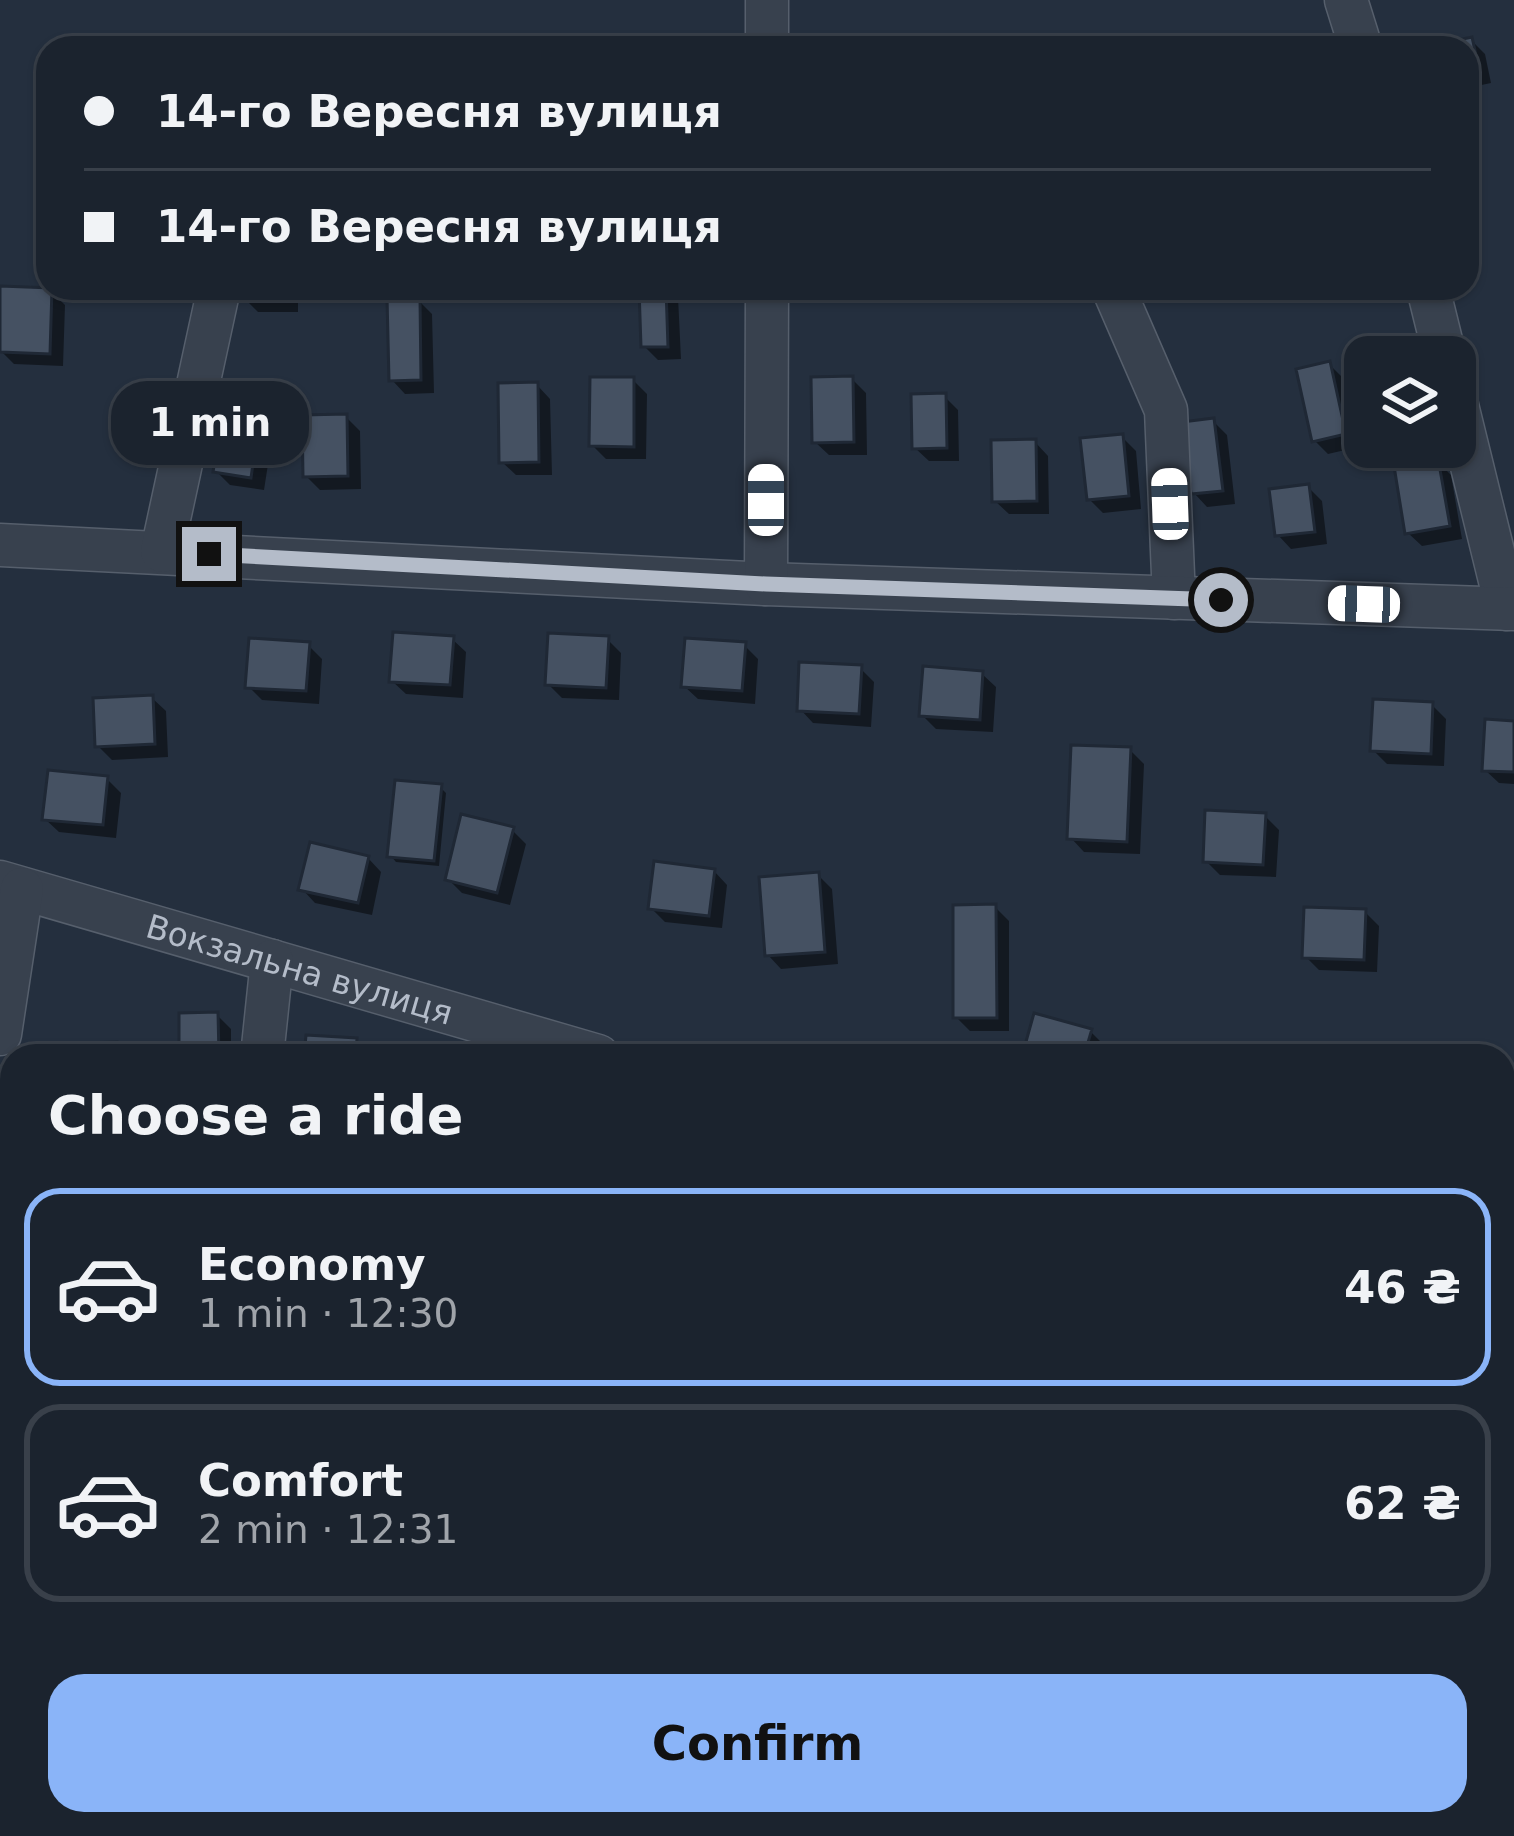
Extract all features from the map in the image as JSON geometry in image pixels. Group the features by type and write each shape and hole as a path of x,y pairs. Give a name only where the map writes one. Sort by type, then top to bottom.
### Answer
{"street":[{"path":"767,0 767,36"},
{"path":"1346,0 1357,36"},
{"path":"162,551 216,300"},
{"path":"766,300 766,584"},
{"path":"1118,300 1166,410 1174,598"},
{"path":"1431,300 1440,336"},
{"path":"0,545 766,584 1511,609 1474,468"},
{"path":"0,1034 11,886"},
{"name":"Вокзальна вулиця","path":"11,886 557,1044"},
{"path":"263,1044 272,961"}],"building":[{"path":"0,286 36,287 36,300 52,300 50,354 0,352"},
{"path":"387,300 420,300 421,380 389,381"},
{"path":"639,300 666,300 668,347 641,347"},
{"path":"1330,361 1344,434 1312,442 1296,369"},
{"path":"853,376 854,442 812,443 811,377"},
{"path":"590,377 634,377 634,447 589,446"},
{"path":"538,382 539,462 499,463 498,383"},
{"path":"946,393 947,448 912,449 911,394"},
{"path":"223,410 260,415 251,478 213,472"},
{"path":"347,414 348,476 303,477 302,415"},
{"path":"1214,418 1223,491 1191,494 1182,422"},
{"path":"1123,434 1129,496 1087,500 1080,438"},
{"path":"1036,439 1037,501 992,502 991,440"},
{"path":"1394,468 1440,468 1450,526 1405,534"},
{"path":"1309,484 1315,532 1275,536 1269,489"},
{"path":"393,632 454,636 450,685 389,682"},
{"path":"548,633 609,636 606,688 545,685"},
{"path":"249,638 310,642 306,691 245,688"},
{"path":"685,638 746,642 742,691 681,687"},
{"path":"799,662 862,665 859,714 797,711"},
{"path":"923,666 983,671 980,720 919,716"},
{"path":"153,695 155,744 95,747 93,698"},
{"path":"1373,699 1433,702 1431,754 1370,751"},
{"path":"1485,719 1514,721 1514,772 1482,771"},
{"path":"1071,745 1131,747 1127,842 1067,839"},
{"path":"48,770 108,776 103,825 42,820"},
{"path":"395,780 442,784 434,861 387,857"},
{"path":"1205,810 1266,813 1263,865 1203,862"},
{"path":"461,814 514,827 497,893 445,880"},
{"path":"310,842 369,856 358,903 298,890"},
{"path":"654,861 715,869 709,916 648,909"},
{"path":"819,872 825,952 765,956 759,877"},
{"path":"996,904 997,1018 953,1018 953,905"},
{"path":"1304,907 1366,909 1364,960 1302,958"},
{"path":"218,1012 219,1044 179,1044 179,1013"},
{"path":"1034,1013 1092,1029 1088,1044 1025,1044"},
{"path":"306,1035 357,1038 357,1044 305,1044"}],"route":[{"path":"209,554 766,584 1221,600"}]}
